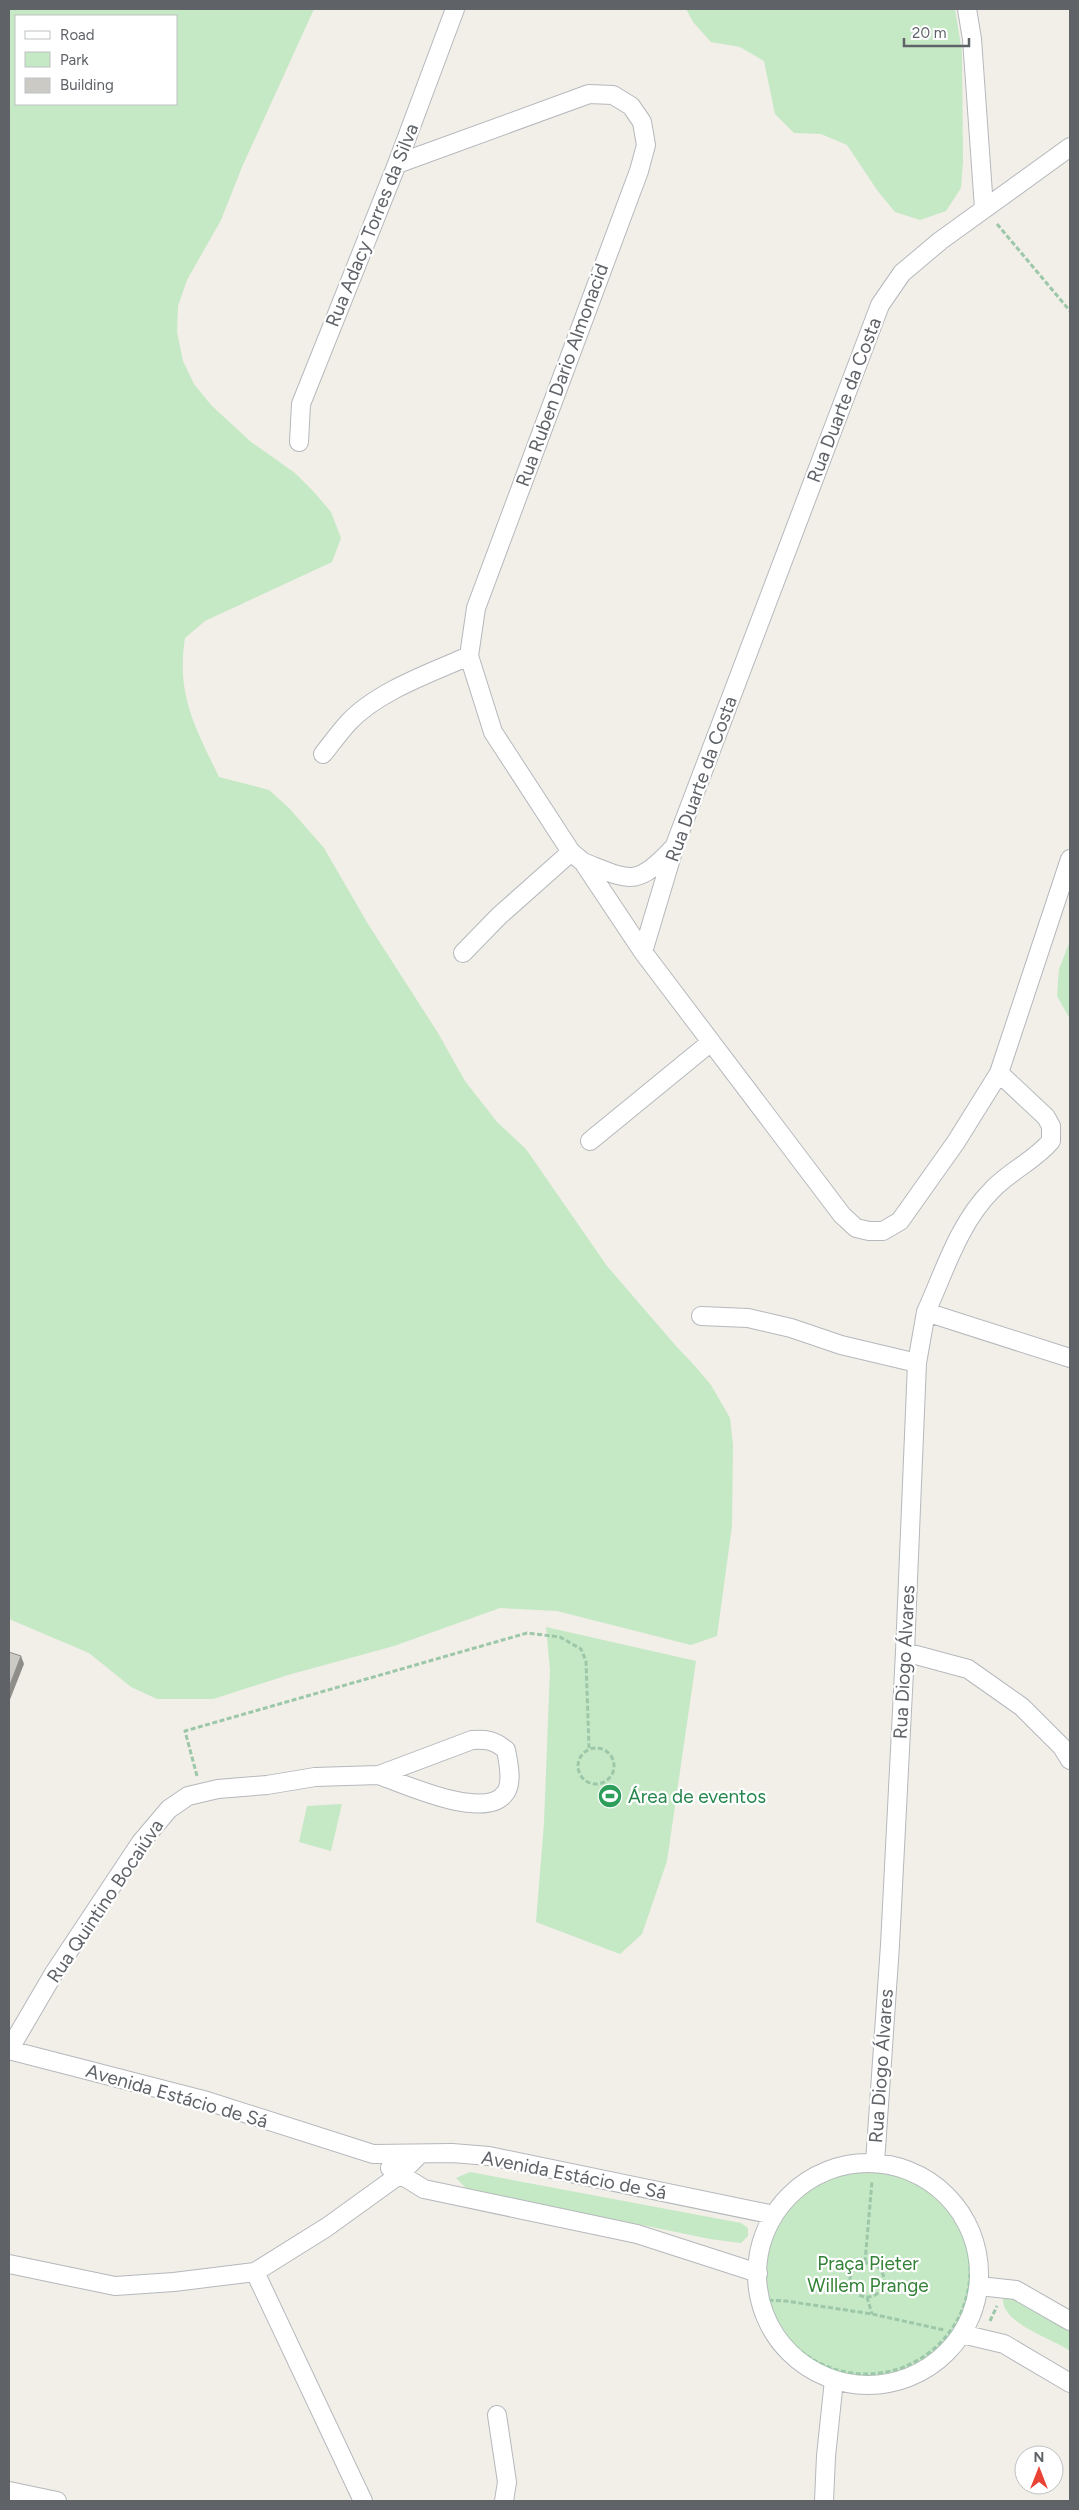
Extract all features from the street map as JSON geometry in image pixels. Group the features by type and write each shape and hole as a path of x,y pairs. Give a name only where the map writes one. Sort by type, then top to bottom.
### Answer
{"street":[{"name":"Rua Adacy Torres da Silva","path":"299,442 301,404 397,164 455,9"},
{"path":"967,9 972,39 984,208"},
{"name":"Rua Ruben Dario Almonacid","path":"397,164 589,94 613,95 631,106 642,122 646,145 639,171 476,608 469,656 492,732 643,952"},
{"name":"Rua Duarte da Costa","path":"643,952 675,845 880,305 902,273 940,240 1070,147"},
{"path":"323,754 348,722 372,704 411,682 469,656"},
{"path":"463,953 499,916 577,857 621,877 640,876 652,870 675,845"},
{"path":"643,952 842,1215 856,1228 869,1231 883,1231 900,1221 956,1142 999,1073 1070,859"},
{"path":"590,1141 711,1042"},
{"path":"999,1073 1046,1117 1051,1126 1051,1141 1042,1152 1010,1173 972,1212 926,1312 1070,1358"},
{"name":"Rua Diogo Álvares","path":"874,2165 890,1945 917,1363 926,1312"},
{"path":"701,1316 748,1318 791,1328 842,1345 917,1363"},
{"path":"905,1652 968,1669 1022,1706 1062,1747 1070,1760"},
{"name":"Rua Quintino Bocaiúva","path":"9,2050 54,1974 141,1842 169,1810 188,1796 218,1789 266,1785 315,1777 379,1775 472,1740 486,1739 497,1742 506,1750 510,1770 508,1790 498,1800 480,1805 444,1798 379,1775"},
{"name":"Avenida Estácio de Sá","path":"9,2050 207,2101 373,2154 419,2155 452,2153 489,2156 774,2215"},
{"name":"Avenida Estácio de Sá","path":"373,2154 399,2175 424,2189 637,2234 758,2273"},
{"path":"9,2264 115,2286 174,2282 254,2272 327,2227 399,2175 419,2155"},
{"path":"874,2165 915,2174 934,2185 954,2203 967,2223 975,2245 979,2265 979,2286 971,2316 956,2333 948,2351 930,2366 901,2380 871,2385 834,2380 812,2370 792,2355 776,2336 764,2314 764,2300 758,2273 758,2256 764,2235 774,2215 786,2200 810,2179 841,2167 874,2165"},
{"path":"254,2272 362,2501"},
{"path":"979,2286 1016,2290 1070,2320"},
{"path":"956,2333 1004,2344 1070,2383"},
{"path":"824,2501 826,2456 834,2380"},
{"path":"497,2415 507,2482 504,2501"},
{"path":"9,2491 57,2501"}],"path":[{"path":"984,208 1070,311"},
{"path":"201,1793 185,1731 527,1633 560,1637 582,1649 586,1661 590,1724 589,1748 580,1756 578,1762 580,1774 588,1782 601,1784 611,1777 614,1772 614,1760 607,1750 589,1748"},
{"path":"865,2262 867,2222 874,2165"},
{"path":"874,2165 890,2168 921,2181 946,2202 963,2231 971,2263 968,2296 956,2333 929,2354 897,2370 862,2375 826,2367 796,2348 774,2320 764,2300 762,2287 763,2251 776,2218 796,2192 824,2174 857,2166 874,2165"},
{"path":"865,2262 880,2268 884,2279 881,2289 867,2297"},
{"path":"865,2262 854,2268 851,2273 850,2284 857,2293 867,2297"},
{"path":"867,2297 872,2314"},
{"path":"764,2300 786,2301 872,2314 956,2333"},
{"path":"988,2326 998,2303"}],"green space":[{"path":"9,9 314,9 242,167 221,220 187,280 178,306 177,332 183,361 194,384 211,405 251,442 295,473 314,492 331,512 341,538 332,562 205,621 185,638 183,677 185,694 195,726 219,777 269,790 289,808 324,848 368,924 438,1033 465,1081 497,1122 526,1149 607,1266 711,1385 730,1418 733,1445 732,1526 717,1636 691,1645 557,1611 500,1608 394,1646 288,1675 213,1699 157,1699 131,1687 89,1653 9,1619"},
{"path":"686,9 955,9 962,52 963,161 961,188 946,211 920,220 895,212 877,190 847,145 821,134 794,133 775,114 764,61 740,47 711,42 693,22"},
{"path":"1070,941 1070,1019 1057,996 1059,969"},
{"name":"Área de eventos","path":"546,1627 696,1661 667,1861 642,1934 620,1954 536,1922 544,1823 550,1670"},
{"path":"342,1804 331,1851 299,1842 307,1806"},
{"name":"Praça Pieter Willem Prange","path":"868,2163 916,2175 935,2186 951,2200 963,2216 972,2236 977,2259 979,2285 985,2285 969,2320 960,2336 948,2351 929,2367 906,2377 883,2383 858,2383 834,2379 812,2369 792,2355 776,2336 766,2316 760,2294 758,2272 761,2250 767,2229 778,2210 792,2193 810,2179 823,2173"},
{"path":"470,2172 741,2223 748,2228 748,2236 741,2243 710,2239 467,2189 456,2178"},
{"path":"1016,2296 1070,2325 1070,2351 1029,2330 1011,2316 1005,2308 1003,2299"}],"building":[{"path":"9,1652 21,1656 9,1687"}],"place":[{"name":"Área de eventos","path":"610,1796"}]}
